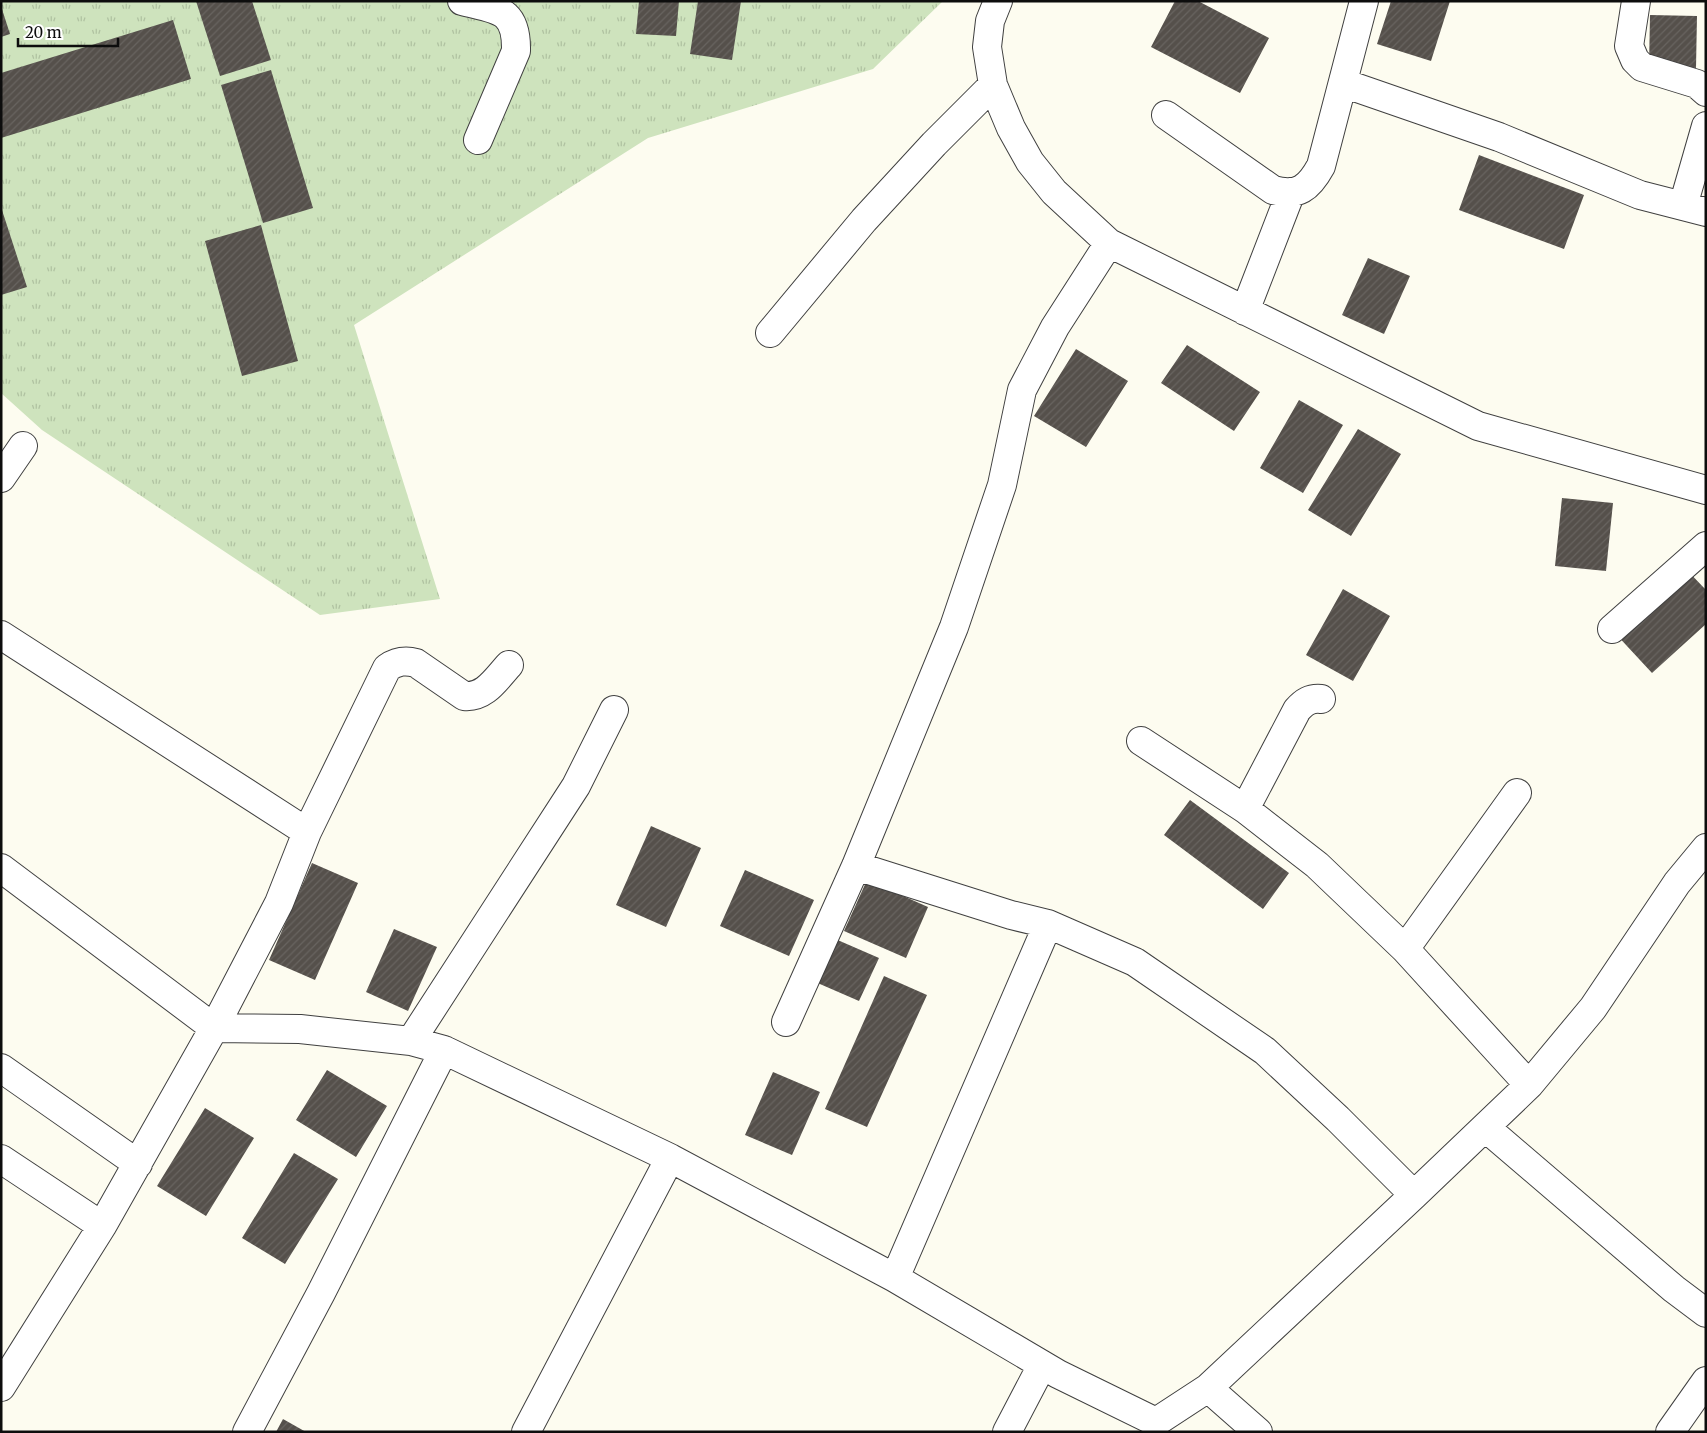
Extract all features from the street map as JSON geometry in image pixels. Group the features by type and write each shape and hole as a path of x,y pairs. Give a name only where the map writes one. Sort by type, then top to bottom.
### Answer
{"street":[{"path":"462,1 499,10 511,22 516,36 516,51 478,140"},
{"path":"998,1 990,21 987,47 993,85 1011,128 1030,162 1054,192 1109,243 1478,426 1706,490"},
{"path":"1166,115 1273,190 1291,192 1299,191 1308,186 1321,166 1364,1"},
{"path":"1636,1 1629,46 1635,60 1642,67 1697,84 1706,92"},
{"path":"1343,83 1499,137 1640,195 1695,209 1706,126"},
{"path":"770,333 864,220 934,144 993,85"},
{"path":"1245,312 1291,192"},
{"path":"786,1022 856,866 957,618 1002,485 1022,390 1055,327 1109,243"},
{"path":"1,478 23,446"},
{"path":"1612,629 1706,546"},
{"path":"1,635 307,832"},
{"path":"1,1387 102,1226 214,1028 279,903 307,832 387,668 400,661 416,664 464,696 470,697 489,687 509,665"},
{"path":"1245,809 1297,710 1303,703 1321,698"},
{"path":"411,1041 576,786 614,710"},
{"path":"1141,741 1245,809 1317,865 1405,949 1529,1085"},
{"path":"1405,949 1517,793"},
{"path":"1,868 214,1028 300,1029 411,1041 444,1050 670,1158 895,1278 1042,1365 1154,1427 1208,1388 1414,1196 1529,1085 1593,1008 1677,883 1706,848"},
{"path":"856,866 1011,915 1048,924 1135,962 1265,1051 1338,1119 1414,1196"},
{"path":"895,1278 1048,924"},
{"path":"247,1432 444,1050"},
{"path":"1,1068 138,1164"},
{"path":"1486,1128 1674,1289 1706,1313"},
{"path":"526,1432 670,1158"},
{"path":"1,1159 102,1226"},
{"path":"1008,1432 1042,1365"},
{"path":"1670,1432 1706,1381"},
{"path":"1208,1388 1258,1432"}],"green space":[{"path":"1,1 943,1 873,69 648,138 354,325 440,599 320,615 42,430 1,393"}],"building":[{"path":"196,1 252,1 271,60 220,76"},
{"path":"639,1 679,1 676,36 636,34"},
{"path":"698,1 741,1 732,60 690,54"},
{"path":"1175,1 1198,1 1269,38 1240,93 1151,47"},
{"path":"1391,1 1450,1 1431,61 1377,44"},
{"path":"1,6 10,34 1,37"},
{"path":"1650,15 1697,16 1696,68 1649,67"},
{"path":"173,20 191,79 1,138 1,73"},
{"path":"271,70 313,208 263,223 221,85"},
{"path":"1479,155 1584,195 1564,249 1459,210"},
{"path":"1,207 27,287 1,295"},
{"path":"261,225 298,361 242,376 205,241"},
{"path":"1368,258 1410,276 1384,334 1342,315"},
{"path":"1187,345 1260,392 1234,431 1161,383"},
{"path":"1076,349 1128,381 1086,447 1034,416"},
{"path":"1299,400 1343,425 1303,493 1260,468"},
{"path":"1358,429 1401,454 1351,536 1308,510"},
{"path":"1562,498 1613,503 1606,571 1555,566"},
{"path":"1684,567 1706,590 1706,624 1652,673 1614,632"},
{"path":"1343,589 1390,616 1353,681 1306,655"},
{"path":"1190,800 1289,873 1263,909 1164,835"},
{"path":"651,826 701,848 666,927 616,905"},
{"path":"312,863 358,883 315,980 269,960"},
{"path":"745,870 814,900 789,956 720,926"},
{"path":"867,880 928,907 906,958 844,931"},
{"path":"394,929 437,947 408,1011 366,992"},
{"path":"833,938 879,958 859,1001 813,981"},
{"path":"884,976 927,995 867,1127 825,1109"},
{"path":"327,1070 387,1106 356,1157 296,1120"},
{"path":"773,1072 820,1092 792,1155 745,1135"},
{"path":"205,1108 254,1138 206,1216 157,1186"},
{"path":"294,1153 338,1179 285,1264 242,1238"},
{"path":"283,1419 306,1432 276,1432"}]}
